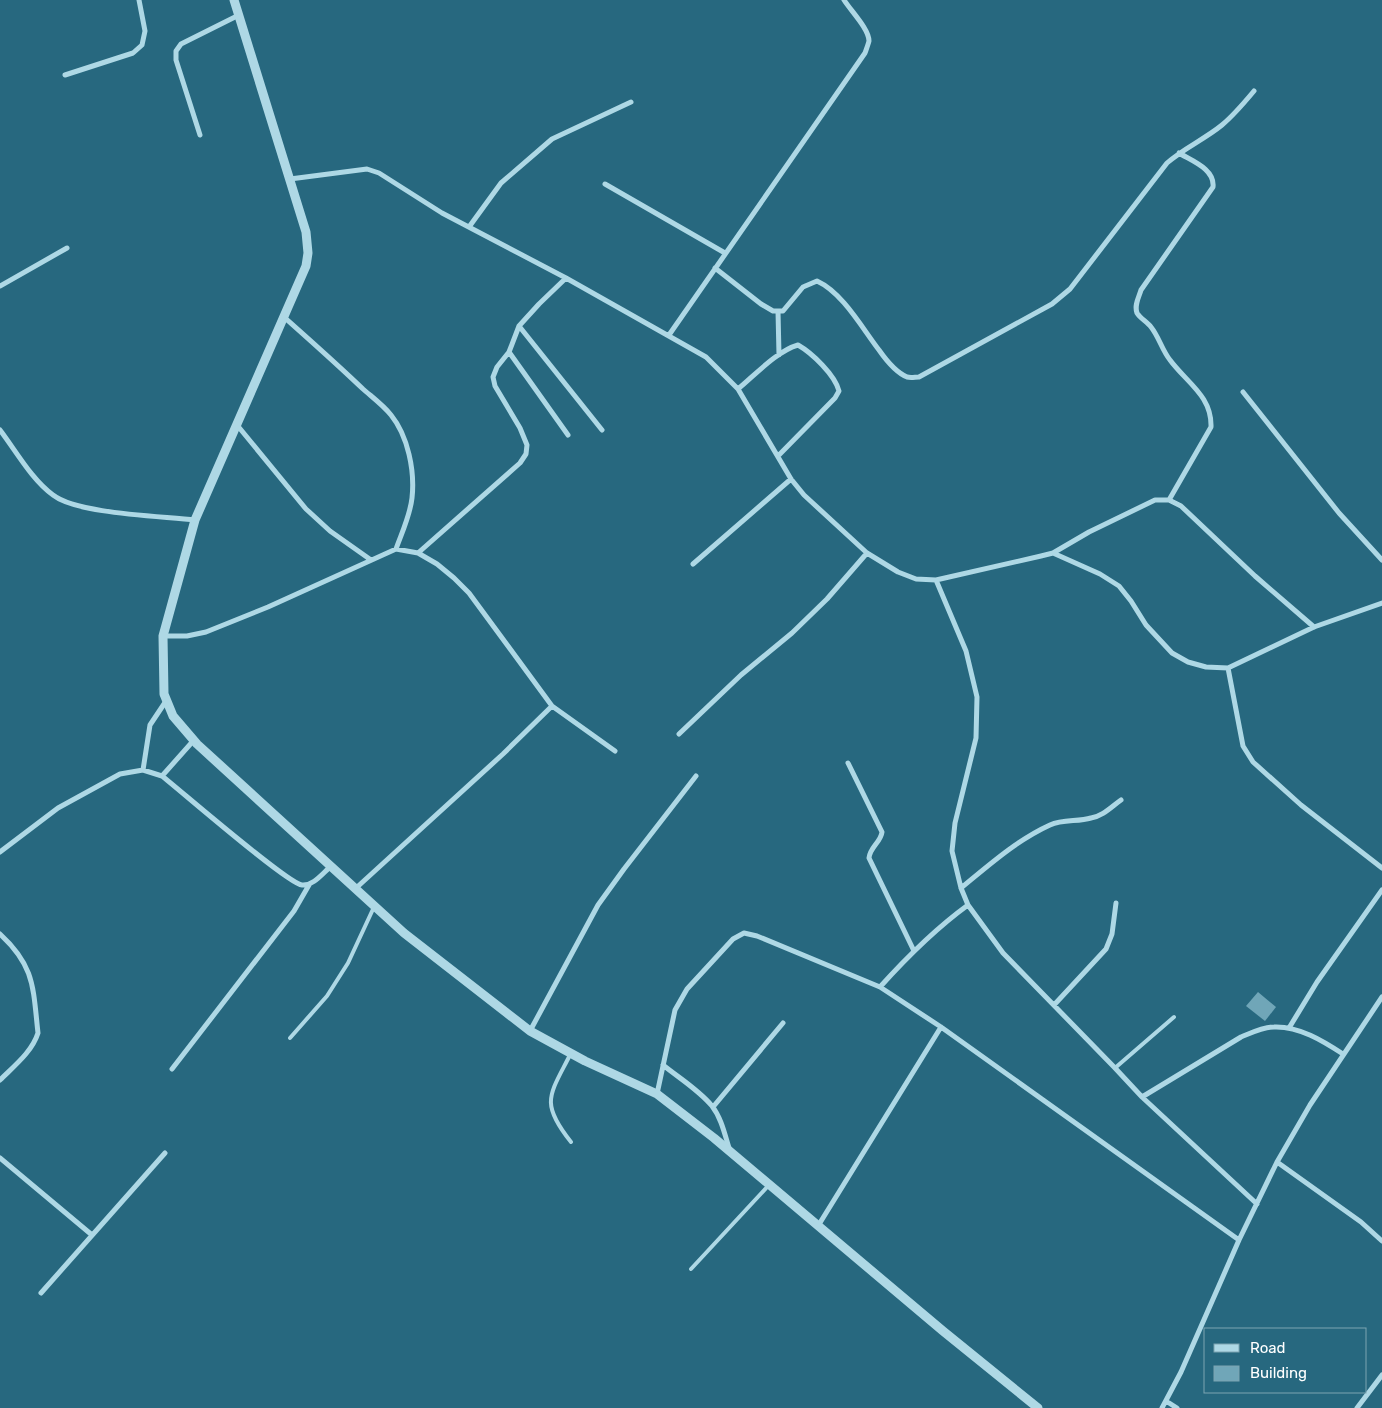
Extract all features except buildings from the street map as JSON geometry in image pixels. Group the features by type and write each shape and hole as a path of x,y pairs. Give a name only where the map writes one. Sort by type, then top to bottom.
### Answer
{"street":[{"path":"65,75 133,53 142,45 144,31 139,0"},
{"path":"234,0 306,232 308,253 306,266 195,520 163,636 164,694 173,716 194,740 404,933 530,1031 657,1094 731,1152 943,1331 1038,1408"},
{"path":"669,335 865,53 869,40 864,26 844,0"},
{"path":"200,135 176,60 176,51 181,44 239,15"},
{"path":"714,268 773,311 783,311 803,286 817,281 827,286 840,299 887,361 909,378 918,377 1052,304 1070,289 1167,163 1179,153 1220,127 1254,91"},
{"path":"469,227 500,183 552,139 631,102"},
{"path":"1169,500 1211,427 1211,414 1202,396 1168,358 1163,344 1137,312 1136,304 1141,290 1214,187 1214,181 1210,174 1179,153"},
{"path":"290,179 367,169 378,173 442,213 566,278 706,357 738,389 791,480 824,514 867,553 898,572 916,579 936,580 1054,552 1089,532 1155,500 1169,500 1181,506 1255,576 1314,627"},
{"path":"605,184 725,253"},
{"path":"0,286 67,248"},
{"path":"418,553 520,463 526,454 527,445 520,428 495,386 493,377 509,352 519,326 566,278"},
{"path":"778,311 779,355"},
{"path":"284,317 340,366 391,415 402,435 414,480 409,516 396,548"},
{"path":"519,326 602,430"},
{"path":"738,389 779,355 798,345 807,350 833,377 838,391 835,398 778,456"},
{"path":"509,352 568,435"},
{"path":"1244,392 1339,513 1382,560"},
{"path":"237,424 306,509 330,532 371,560"},
{"path":"0,430 42,485 54,496 74,505 195,520"},
{"path":"693,564 791,480"},
{"path":"163,636 187,636 206,632 268,608 396,548 418,553 436,564 469,593 552,706 615,751"},
{"path":"1054,552 1100,574 1119,586 1131,601 1146,626 1172,653 1188,662 1206,667 1228,668 1314,627 1382,603"},
{"path":"679,734 741,675 792,633 827,599 867,553"},
{"path":"936,580 966,651 978,697 976,738 955,823 952,851 961,888 968,905 1003,953 1142,1096 1257,1204"},
{"path":"1228,668 1243,746 1253,762 1301,805 1382,868"},
{"path":"143,770 150,725 167,700"},
{"path":"354,889 503,754 552,706"},
{"path":"162,776 194,740"},
{"path":"848,763 882,832 881,837 870,852 869,858 914,950"},
{"path":"0,852 58,808 120,774 143,770 162,776 288,878 300,885 309,885"},
{"path":"530,1031 598,905 696,776"},
{"path":"961,888 1015,846 1050,825 1062,821 1090,819 1101,815 1121,800"},
{"path":"172,1069 283,925 309,885 330,867"},
{"path":"1288,1028 1321,976 1382,890"},
{"path":"1054,1005 1106,949 1112,934 1116,903"},
{"path":"880,987 914,950 946,921 968,905"},
{"path":"657,1094 675,1010 687,989 733,939 744,933 757,936 880,987 941,1027 1240,1240"},
{"path":"0,934 15,948 30,974 38,1033 29,1050 0,1080"},
{"path":"1162,1408 1181,1372 1277,1162 1310,1105 1382,997"},
{"path":"713,1107 783,1022"},
{"path":"1142,1096 1241,1038 1273,1026 1288,1028 1324,1041 1343,1054"},
{"path":"818,1226 941,1027"},
{"path":"663,1066 702,1096 713,1107 721,1121 731,1152"},
{"path":"41,1293 165,1153"},
{"path":"0,1158 92,1234"},
{"path":"1277,1162 1361,1222 1382,1241"},
{"path":"1357,1408 1382,1376"},
{"path":"1166,1401 1177,1408"}],"lane":[{"path":"290,1038 327,996 348,963 374,907"},
{"path":"1115,1068 1174,1017"},
{"path":"571,1053 551,1092 551,1111 558,1125 571,1142"},
{"path":"691,1270 769,1184"}]}
